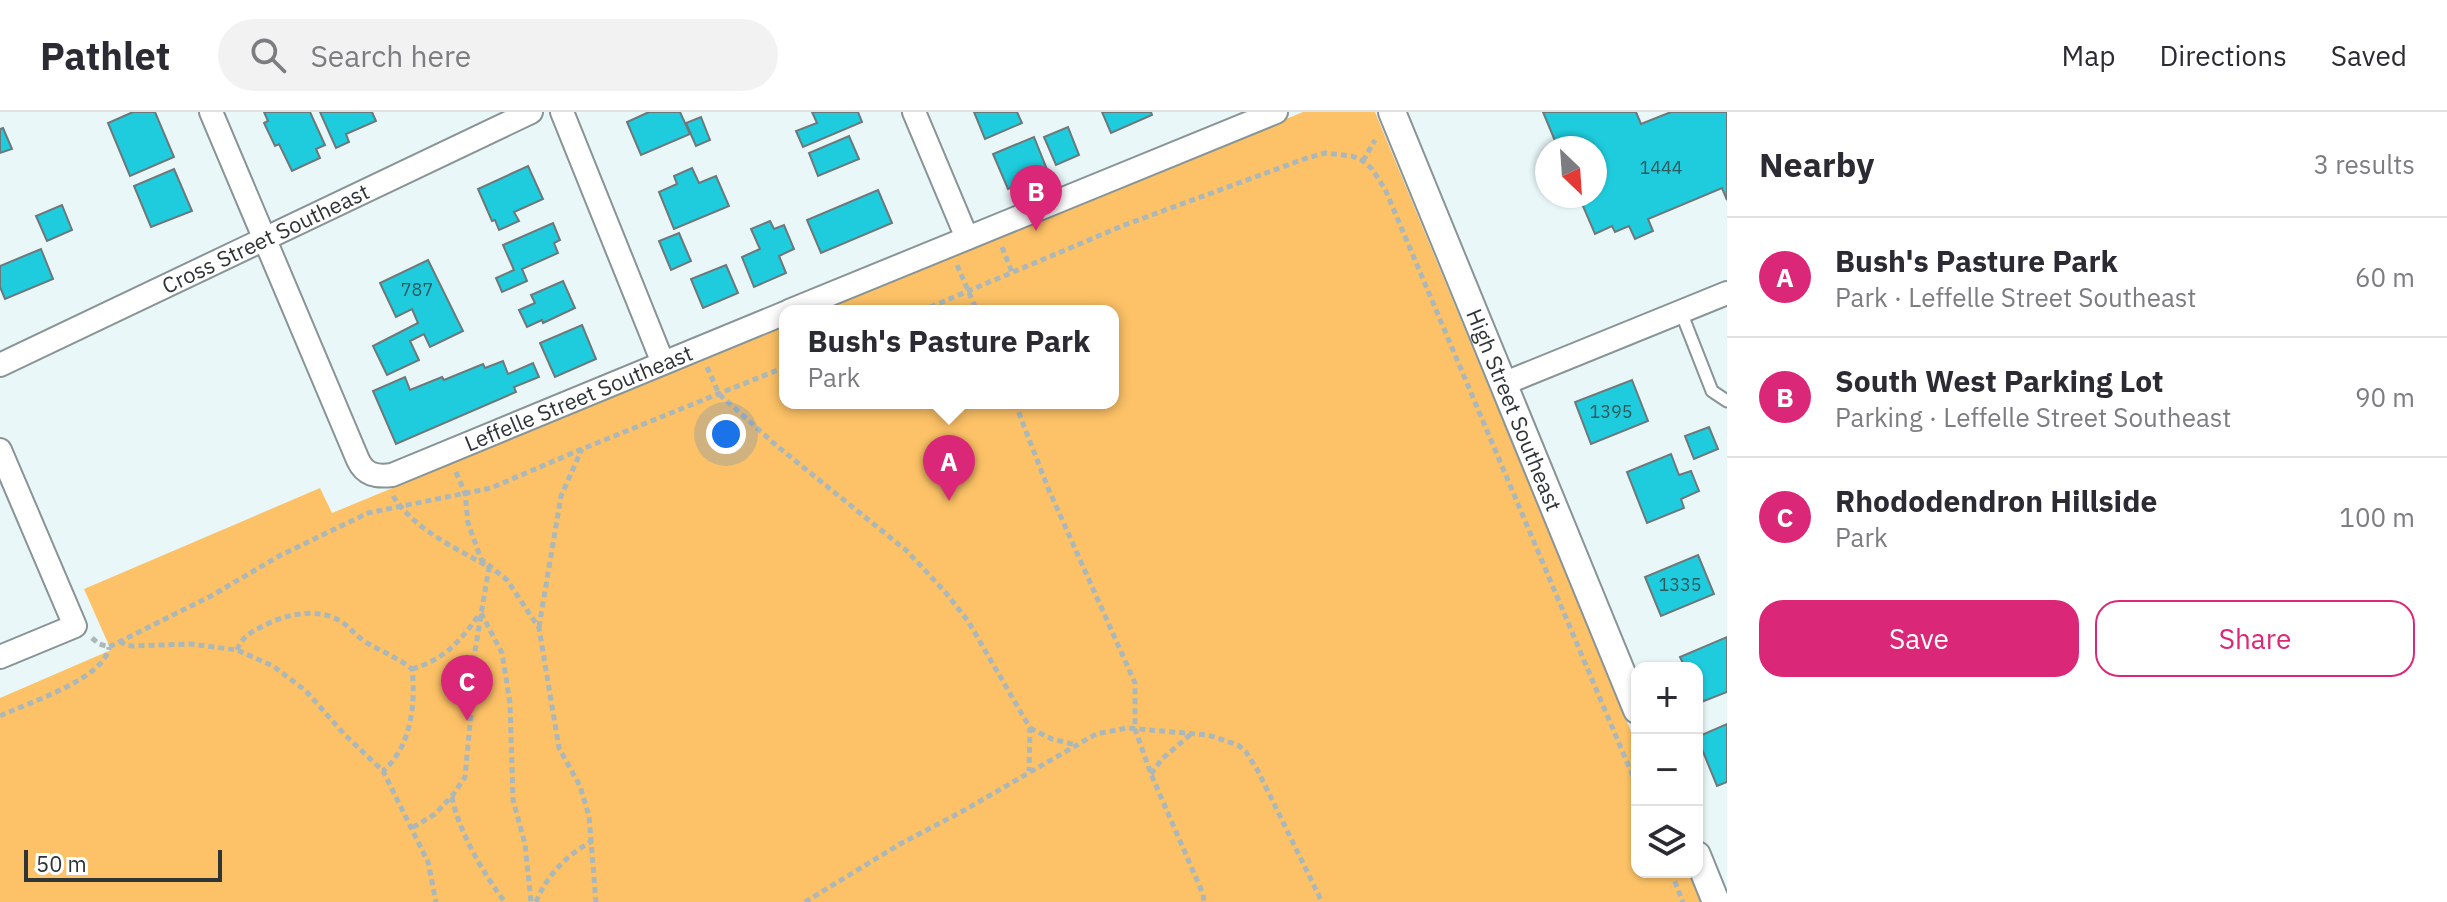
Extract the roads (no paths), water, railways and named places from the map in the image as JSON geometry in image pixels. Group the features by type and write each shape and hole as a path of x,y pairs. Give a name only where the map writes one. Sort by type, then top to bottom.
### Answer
{"street":[{"path":"211,112 264,239"},
{"name":"Cross Street Southeast","path":"0,365 531,112"},
{"path":"562,112 663,363"},
{"path":"914,112 958,242"},
{"name":"Leffelle Street Southeast","path":"804,305 1276,112"},
{"name":"High Street Southeast","path":"1392,112 1631,695"},
{"name":"Leffelle Street Southeast","path":"264,239 358,460 362,468 380,477 392,475 779,315"},
{"path":"1503,384 1727,293"},
{"path":"0,450 75,626 0,657"},
{"path":"1703,870 1716,902"}],"lane":[{"path":"1681,312 1712,391 1727,401"}],"place":[{"name":"South West Parking Lot","path":"1036,231"},
{"name":"Bush's Pasture Park","path":"949,501"},
{"name":"Rhododendron Hillside","path":"467,721"}]}
